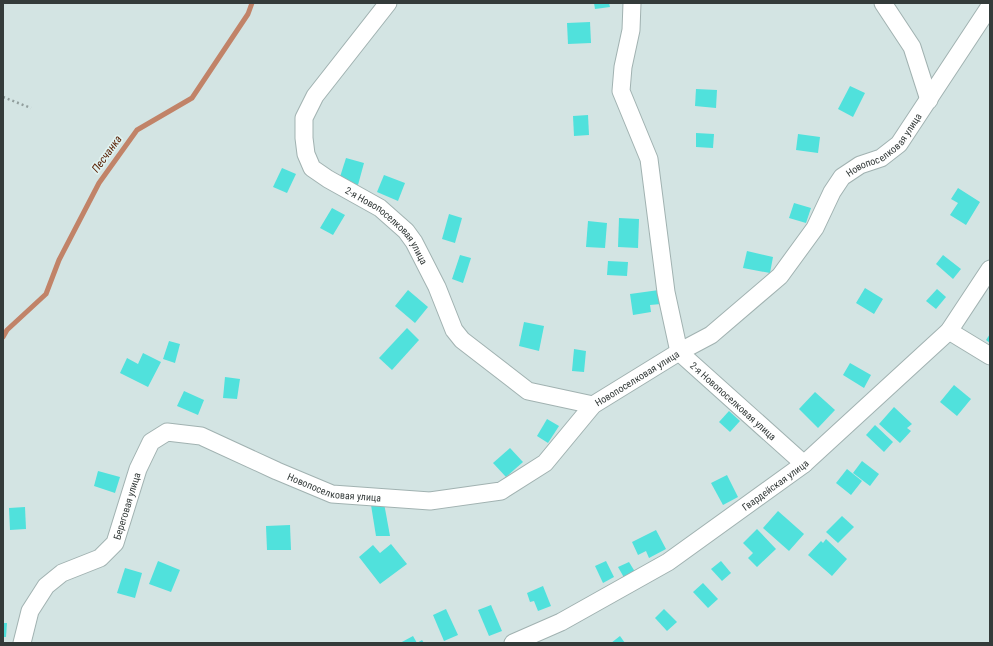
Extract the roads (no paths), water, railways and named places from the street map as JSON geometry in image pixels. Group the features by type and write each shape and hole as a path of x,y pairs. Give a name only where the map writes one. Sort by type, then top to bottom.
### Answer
{"street":[{"name":"2-я Новопоселковая улица","path":"388,3 315,96 304,118 306,154 312,168 328,179 380,208 406,231 414,242 437,287 454,330 462,340 528,390 593,405"},
{"path":"632,3 631,30 622,67 621,91 649,159 666,292 678,352"},
{"path":"883,3 912,47 929,100"},
{"name":"Новопоселковая улица","path":"167,432 200,436 332,494 430,501 501,491 545,463 593,405 678,352 711,334 780,276 815,228 832,192 842,177 860,165 881,158 899,144 990,6"},
{"name":"Гвардейская улица","path":"513,643 561,622 668,562 804,464 949,331 990,269"},
{"path":"949,331 990,356"},
{"name":"2-я Новопоселковая улица","path":"678,352 804,464"},
{"name":"Береговая улица","path":"22,643 30,611 46,586 62,573 100,558 115,543 138,469 151,442 167,432"}],"waterway":[{"name":"Песчанка","path":"3,337 7,330 46,294 59,260 99,183 137,130 192,98 248,14 252,3"}]}
